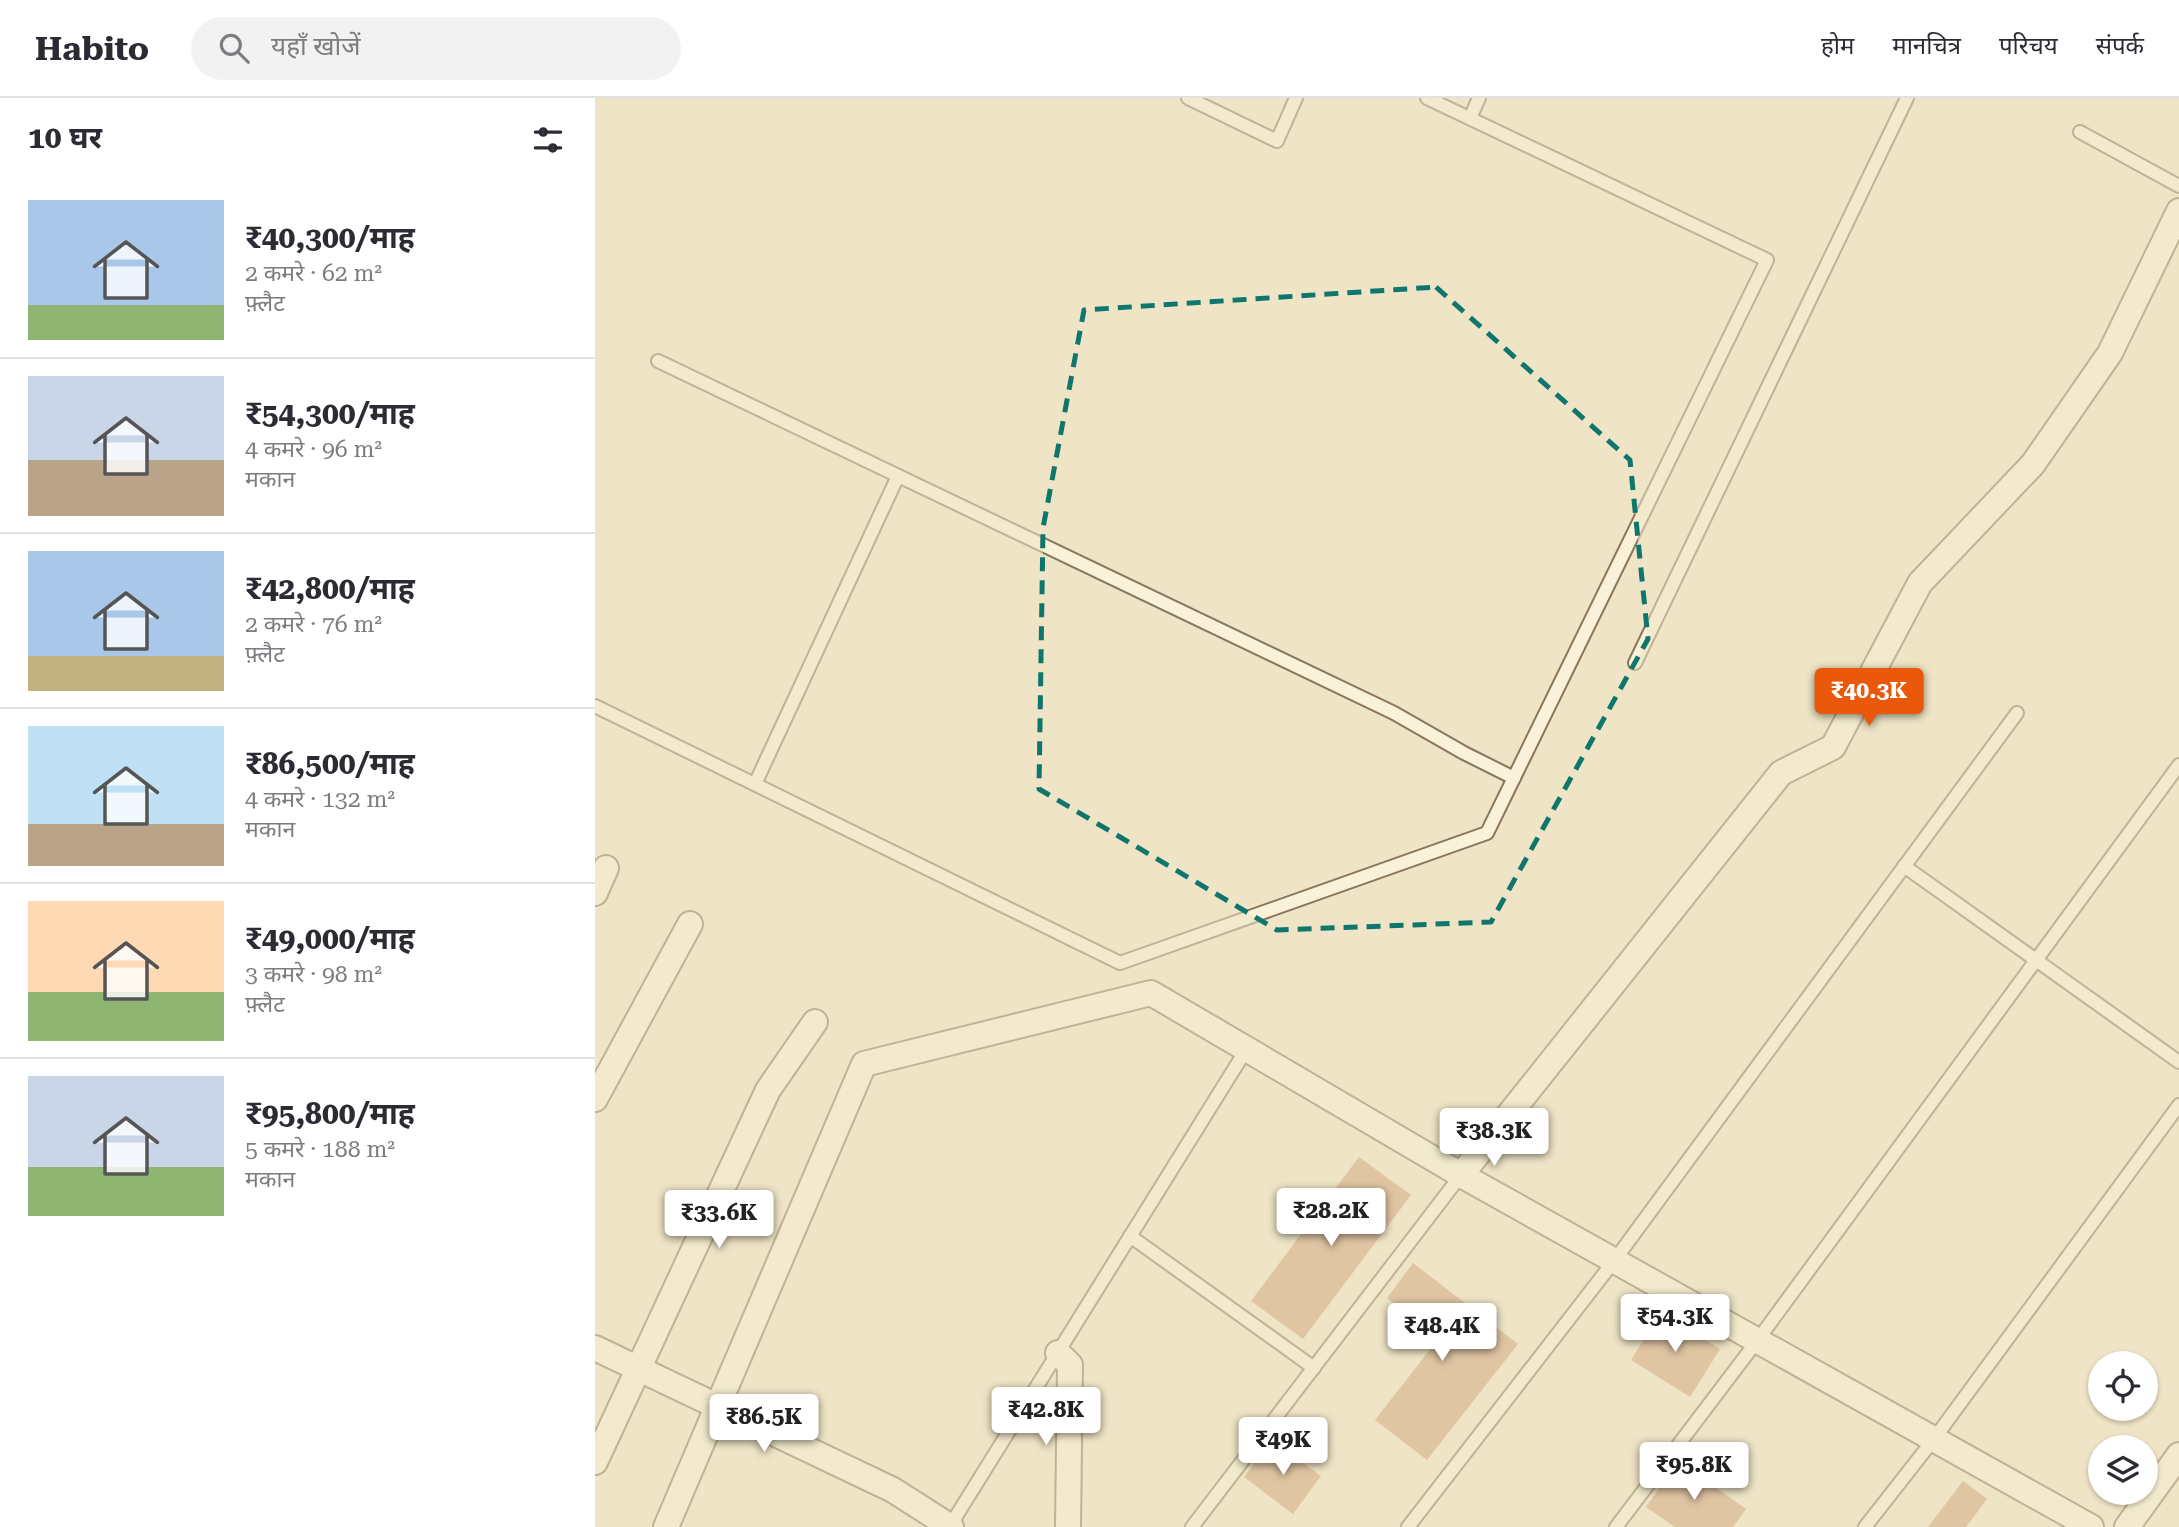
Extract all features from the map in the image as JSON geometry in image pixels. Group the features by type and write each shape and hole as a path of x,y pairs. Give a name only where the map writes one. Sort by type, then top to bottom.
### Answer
{"street":[{"path":"1461,1175 1781,773 1833,747 1920,583 2033,464 2110,353 2179,211"},
{"path":"595,893 606,868"},
{"path":"595,1099 690,924"},
{"path":"666,1527 864,1064 1151,993 1461,1175 2091,1527"},
{"path":"595,1462 768,1090 815,1022"},
{"path":"595,1348 893,1490 951,1527"},
{"path":"1058,1353 1070,1365 1068,1527"},
{"path":"2127,1527 2179,1455"}],"lane":[{"path":"1188,98 1277,141 1296,98"},
{"path":"595,706 1120,963 1487,833 1767,260 1427,98"},
{"path":"1470,118 1479,98"},
{"path":"1635,663 1907,98"},
{"path":"2080,132 2179,186"},
{"path":"658,361 1394,713 1514,778"},
{"path":"755,784 898,476"},
{"path":"1408,1527 1613,1261 2017,713"},
{"path":"1616,1527 1757,1341 2179,765"},
{"path":"1904,866 2179,1062"},
{"path":"951,1527 1246,1050"},
{"path":"1865,1527 1934,1439 2179,1105"},
{"path":"1198,1525 1461,1175"},
{"path":"1131,1236 1314,1368"}],"highlighted area":[{"path":"1436,287 1630,460 1648,639 1491,922 1277,930 1039,789 1043,528 1084,310"}],"building":[{"path":"1359,1157 1411,1195 1303,1339 1251,1301"},
{"path":"1413,1263 1518,1344 1427,1460 1375,1420 1439,1338 1387,1298"},
{"path":"1661,1312 1720,1349 1690,1397 1631,1360"},
{"path":"1272,1440 1321,1476 1293,1514 1244,1477"},
{"path":"1678,1461 1746,1509 1733,1527 1675,1527 1646,1507"},
{"path":"1963,1481 1987,1499 1966,1527 1928,1527"}]}
